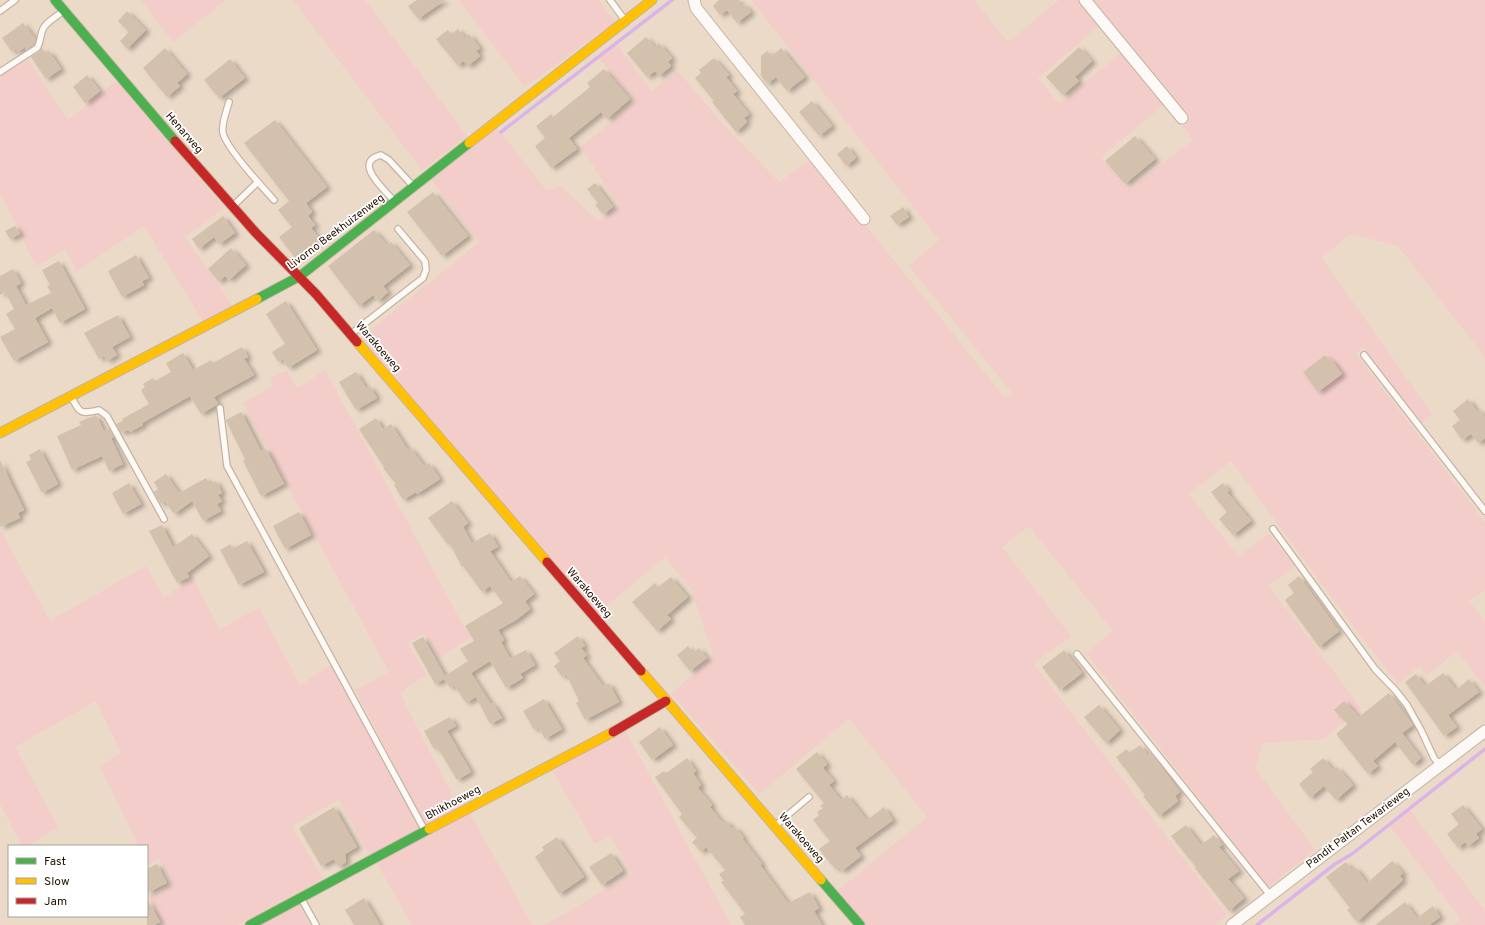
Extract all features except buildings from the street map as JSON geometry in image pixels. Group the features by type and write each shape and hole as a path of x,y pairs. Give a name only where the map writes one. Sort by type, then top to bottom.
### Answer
{"street":[{"name":"Henarweg","path":"55,0 233,207 282,261 300,276"},
{"name":"Livorno Beekhuizenweg","path":"0,432 300,276 652,0"},
{"path":"694,0 696,8 864,219"},
{"path":"1085,0 1182,118"},
{"name":"Warakoeweg","path":"300,276 860,925"},
{"name":"Bhikhoeweg","path":"250,925 626,725 666,701"},
{"name":"Pandit Paltan Tewarieweg","path":"1232,925 1485,731"}],"lane":[{"path":"0,11 15,0"},
{"path":"610,0 626,21"},
{"path":"0,72 37,48 45,25 64,10"},
{"path":"228,102 223,132 227,141 258,182 274,200"},
{"path":"395,202 370,172 368,166 369,162 375,156 381,155 389,160 414,187"},
{"path":"233,207 258,182"},
{"path":"350,334 423,278 426,270 425,261 398,229"},
{"path":"1364,355 1485,511"},
{"path":"71,396 77,409 81,412 86,414 99,410 107,416 164,519"},
{"path":"220,408 227,466 426,832"},
{"path":"1273,529 1375,669 1407,705 1434,758 1440,765"},
{"path":"1077,654 1270,895"},
{"path":"774,826 809,797"},
{"path":"301,898 316,925"}],"shaded area":[{"path":"141,0 226,0 173,42"},
{"path":"293,0 365,0 467,136 422,170"},
{"path":"459,0 599,0 615,22 525,87"},
{"path":"751,0 974,0 1008,42 1059,0 1079,0 1099,26 1038,78 1059,104 1122,52 1165,104 1101,157 1128,190 1193,140 1183,126 1189,120 1091,0 1485,0 1485,357 1398,246 1350,234 1322,258 1432,414 1422,423 1363,348 1356,354 1485,522 1485,590 1469,601 1485,621 1485,687 1457,651 1426,676 1420,666 1398,684 1231,461 1189,494 1238,556 1269,534 1295,566 1269,586 1361,708 1323,739 1263,743 1256,769 1315,850 1268,887 1086,653 1113,631 1029,526 1002,547 1071,636 1034,664 1227,915 1215,925 866,925 837,891 927,817 849,718 760,794 671,694 713,656 692,591 665,557 598,613 361,338 479,242 431,180 497,128 547,191 561,186 598,221 619,206 581,147 635,101 598,57 616,44 652,91 678,71 723,124 779,182 812,159 1005,398 1012,393 909,266 939,240"},
{"path":"28,60 68,120 116,81 224,208 185,237 232,305 203,321 144,226 77,271 65,249 36,266 0,193 0,76"},
{"path":"325,370 470,638 439,658 424,633 408,643 426,675 400,693 458,807 426,825 355,690 389,672 243,403 274,385 270,378 287,371 297,388"},
{"path":"0,529 50,621 146,566 164,597 193,579 220,629 259,608 300,685 331,665 420,829 370,855 339,800 292,826 323,878 237,925 163,925 149,897 172,884 159,859 148,865 148,845 139,845 100,766 121,752 96,701 15,747 58,827 29,845 21,845 0,804"},
{"path":"625,730 731,925 545,925 632,874 611,836 595,844 553,771"},
{"path":"1409,809 1485,911 1485,925 1454,925 1461,919 1389,825"},
{"path":"470,813 532,925 412,925 376,862"},
{"path":"299,904 310,925 261,925"}],"waterway":[{"path":"501,132 672,0"},
{"path":"1257,925 1335,864 1352,854 1485,749"}],"traffic: fast":[{"path":"55,0 175,141"},
{"path":"257,299 300,276 469,143"},
{"path":"250,925 429,829"},
{"path":"821,880 860,925"}],"traffic: slow":[{"path":"469,143 652,0"},
{"path":"0,433 257,299"},
{"path":"357,342 547,562"},
{"path":"641,671 821,880"},
{"path":"429,829 613,732"}],"traffic: jam":[{"path":"175,141 256,233 316,294 357,342"},
{"path":"547,562 641,671"},
{"path":"613,732 666,701"}]}
